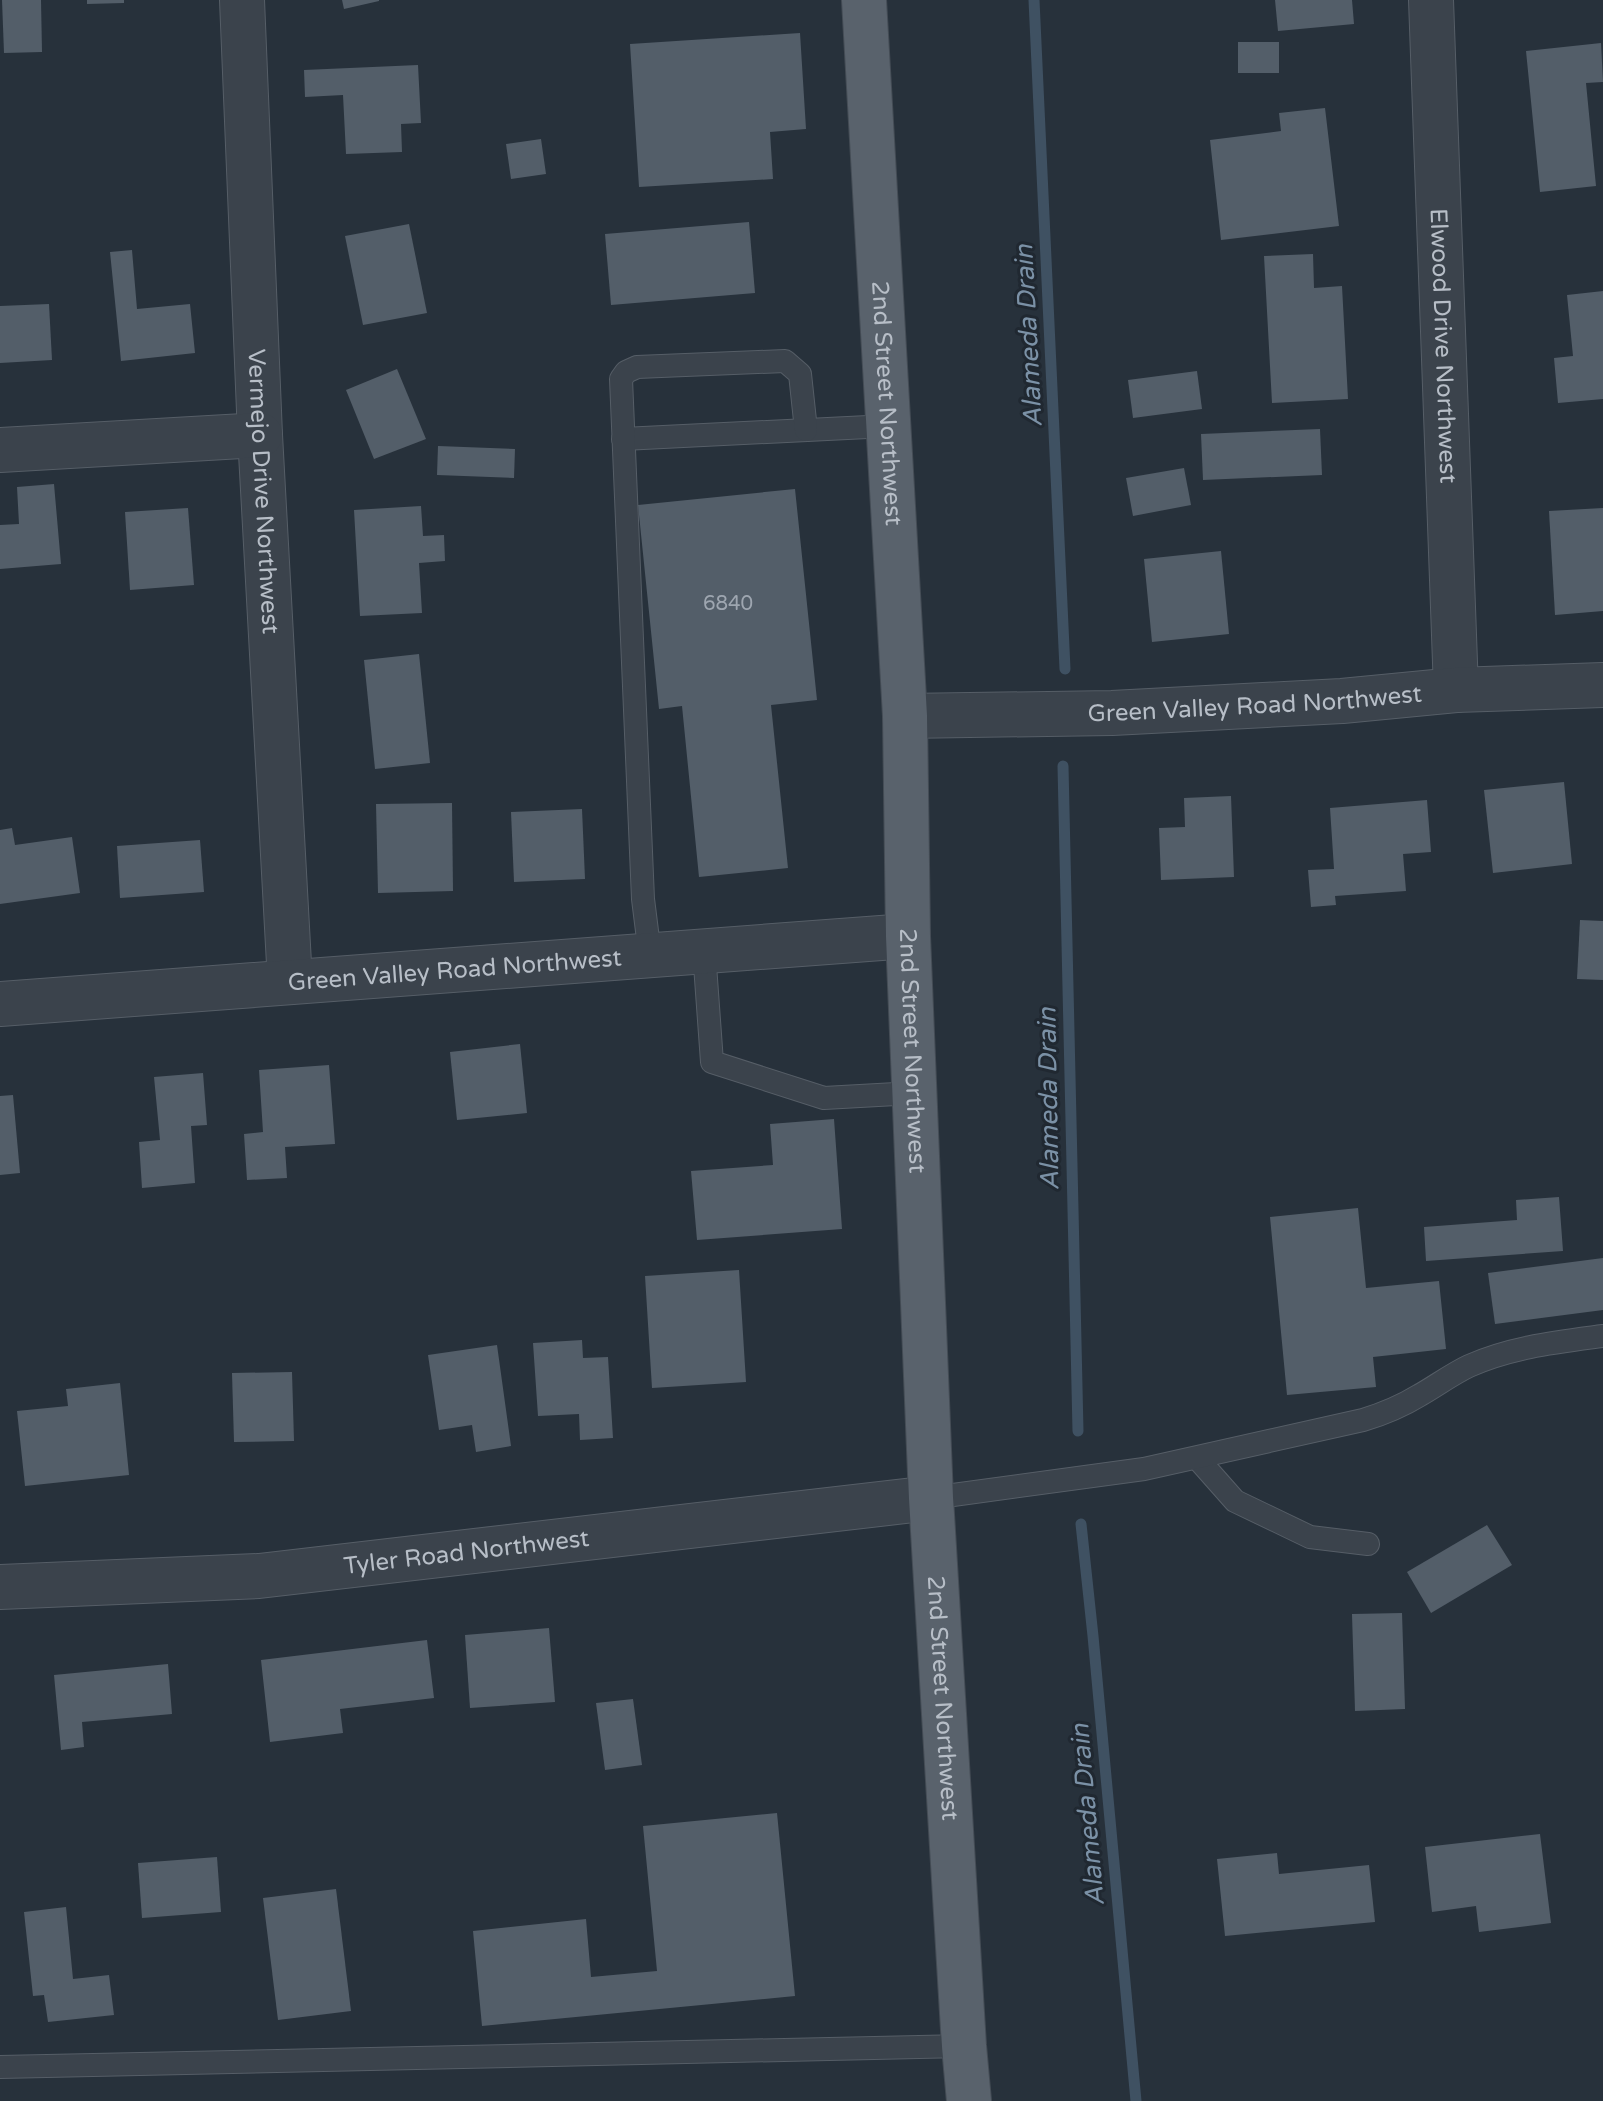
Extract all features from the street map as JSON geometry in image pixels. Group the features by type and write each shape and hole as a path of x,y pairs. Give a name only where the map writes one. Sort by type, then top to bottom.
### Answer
{"main road":[{"name":"2nd Street Northwest","path":"864,0 905,716 908,936 931,1498 969,2101"}],"street":[{"name":"Vermejo Drive Northwest","path":"242,0 260,435 290,982"},
{"name":"Elwood Drive Northwest","path":"1431,0 1456,690"},
{"path":"0,450 260,435"},
{"name":"Green Valley Road Northwest","path":"905,716 1112,713 1342,701 1456,690 1603,685"},
{"name":"Green Valley Road Northwest","path":"0,1004 908,936"},
{"name":"Tyler Road Northwest","path":"0,1587 259,1576 931,1498"}],"lane":[{"path":"650,955 643,899 621,379 626,372 637,367 785,361 800,374 806,430"},
{"path":"623,439 888,426"},
{"path":"704,951 712,1062 824,1098 914,1093"},
{"path":"931,1498 1144,1469 1363,1420 1384,1414 1418,1397 1468,1366 1504,1353 1541,1344 1603,1336"},
{"path":"1197,1458 1235,1501 1310,1537 1368,1544"},
{"path":"0,2067 964,2046"}],"building":[{"path":"2,0 41,0 42,52 4,53"},
{"path":"87,0 124,0 124,3 87,4"},
{"path":"342,0 379,0 379,1 344,9"},
{"path":"1275,0 1352,0 1354,24 1278,31"},
{"path":"800,33 806,129 770,132 773,179 639,187 630,44"},
{"path":"1238,42 1279,42 1279,73 1238,73"},
{"path":"1601,43 1603,82 1586,83 1596,186 1540,192 1526,51"},
{"path":"418,65 421,123 401,124 402,152 346,154 343,95 305,97 304,70"},
{"path":"1325,108 1339,226 1221,240 1210,140 1281,131 1279,113"},
{"path":"541,139 546,174 511,179 506,144"},
{"path":"749,222 755,293 611,305 605,234"},
{"path":"409,224 427,313 363,325 345,236"},
{"path":"132,250 137,309 190,304 195,353 121,361 110,252"},
{"path":"1313,254 1314,288 1342,286 1348,399 1272,403 1264,256"},
{"path":"1603,291 1603,399 1558,403 1554,358 1573,356 1567,295"},
{"path":"49,304 52,360 0,363 0,306"},
{"path":"397,369 426,439 374,459 346,390"},
{"path":"1197,371 1202,409 1133,418 1128,380"},
{"path":"1320,429 1322,475 1203,480 1201,434"},
{"path":"438,446 515,449 514,478 437,475"},
{"path":"1184,468 1191,505 1133,516 1126,478"},
{"path":"54,484 61,564 0,569 0,525 19,524 17,487"},
{"path":"795,489 817,700 771,705 788,868 699,877 682,706 659,709 638,505"},
{"path":"421,506 423,536 444,535 445,561 419,563 422,613 360,616 354,510"},
{"path":"188,508 194,585 130,590 125,512"},
{"path":"1603,508 1603,611 1555,615 1549,511"},
{"path":"1221,551 1229,634 1152,642 1144,559"},
{"path":"419,654 430,763 375,769 364,660"},
{"path":"1564,782 1572,864 1493,873 1484,790"},
{"path":"1231,796 1234,877 1161,880 1159,828 1185,827 1184,798"},
{"path":"1427,800 1431,852 1403,854 1406,891 1335,896 1336,905 1311,907 1308,870 1334,869 1330,808"},
{"path":"452,803 453,891 378,893 376,804"},
{"path":"582,809 585,879 514,882 511,812"},
{"path":"12,828 15,845 72,837 80,893 0,904 0,830"},
{"path":"200,840 204,892 120,898 117,846"},
{"path":"1580,920 1603,921 1603,980 1577,979"},
{"path":"520,1044 527,1113 457,1120 450,1052"},
{"path":"329,1065 335,1144 285,1147 287,1178 247,1180 244,1134 263,1132 259,1070"},
{"path":"203,1073 207,1125 191,1126 195,1183 142,1188 139,1142 160,1140 154,1077"},
{"path":"13,1095 20,1173 0,1175 0,1096"},
{"path":"834,1119 842,1229 697,1240 691,1171 773,1165 770,1124"},
{"path":"1559,1197 1563,1251 1426,1261 1424,1227 1517,1220 1516,1200"},
{"path":"1358,1208 1366,1288 1439,1281 1446,1349 1373,1357 1376,1387 1287,1395 1270,1217"},
{"path":"1603,1258 1603,1310 1495,1324 1488,1273"},
{"path":"739,1270 746,1382 652,1388 645,1276"},
{"path":"582,1340 583,1358 608,1357 613,1438 580,1440 579,1414 538,1416 533,1343"},
{"path":"497,1345 511,1446 476,1452 472,1425 439,1430 428,1355"},
{"path":"292,1372 294,1441 234,1442 232,1373"},
{"path":"120,1383 129,1475 25,1486 17,1411 68,1406 66,1389"},
{"path":"1487,1525 1512,1565 1431,1613 1407,1572"},
{"path":"1402,1613 1405,1709 1355,1711 1352,1614"},
{"path":"549,1628 555,1702 470,1708 465,1635"},
{"path":"427,1640 434,1698 340,1709 343,1733 270,1742 261,1660"},
{"path":"168,1664 172,1714 82,1722 84,1747 61,1750 54,1675"},
{"path":"633,1699 642,1765 605,1770 596,1703"},
{"path":"777,1813 795,1996 482,2026 473,1931 586,1919 591,1977 657,1971 643,1826"},
{"path":"1540,1834 1551,1923 1479,1932 1476,1906 1432,1912 1425,1847"},
{"path":"1277,1853 1279,1874 1369,1865 1375,1922 1225,1936 1217,1859"},
{"path":"217,1857 221,1912 142,1918 138,1863"},
{"path":"336,1889 351,2011 278,2020 263,1898"},
{"path":"66,1907 73,1979 109,1975 114,2015 48,2022 44,1995 33,1996 24,1912"}],"waterway":[{"name":"Alameda Drain","path":"1034,0 1065,669"},
{"name":"Alameda Drain","path":"1063,766 1078,1431"},
{"name":"Alameda Drain","path":"1081,1524 1136,2101"}]}
